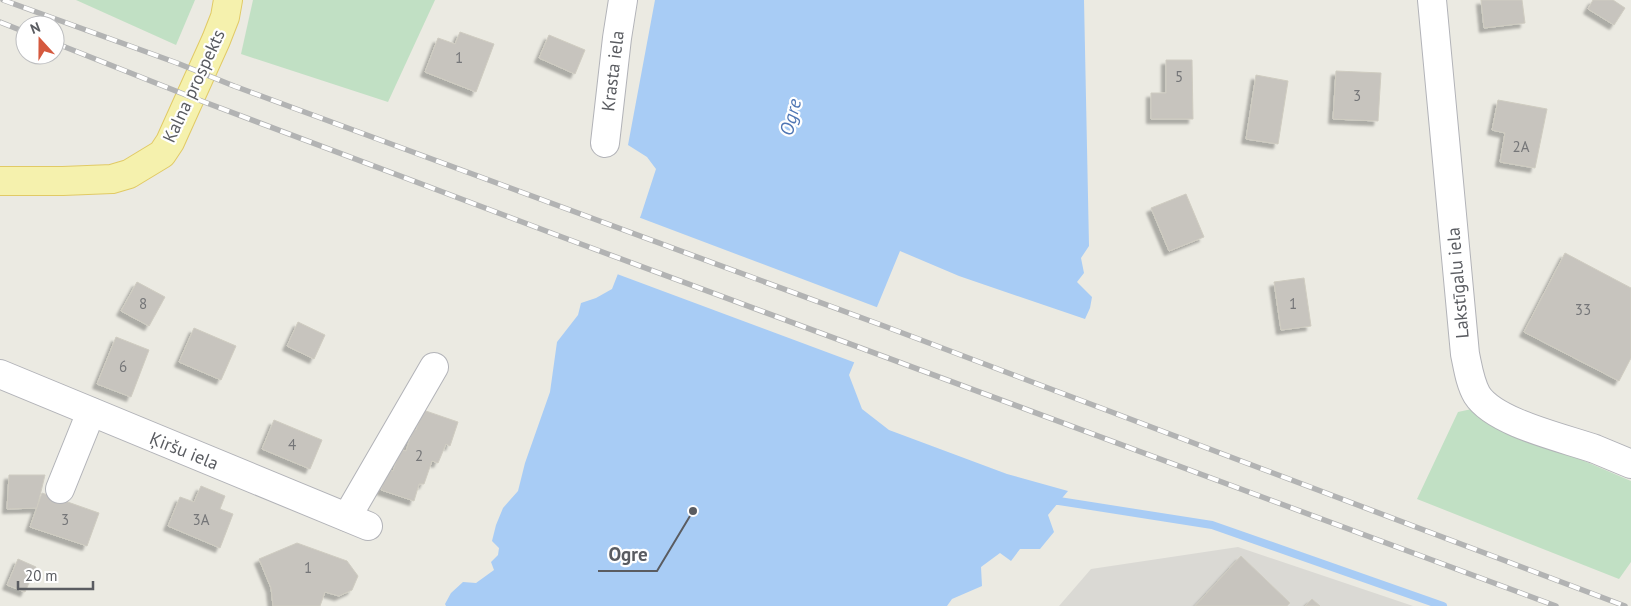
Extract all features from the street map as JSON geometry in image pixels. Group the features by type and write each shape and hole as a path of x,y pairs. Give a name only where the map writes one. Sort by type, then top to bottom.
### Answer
{"main road":[{"name":"Kalna prospekts","path":"0,181 62,182 112,179 128,174 162,154 170,142 202,73 225,17 228,0"}],"street":[{"name":"Krasta iela","path":"605,142 616,38 623,0"},
{"name":"Lakstīgalu iela","path":"1432,0 1465,354 1470,379 1478,396 1494,412 1528,427 1597,450 1631,464"},
{"name":"Ķiršu iela","path":"0,374 357,522 434,367"},
{"path":"60,489 91,412"}],"shaded area":[{"path":"1238,547 1413,606 1059,606 1091,569"}],"green space":[{"path":"76,0 195,0 176,45"},
{"path":"253,0 435,0 388,102 241,54"},
{"path":"1481,407 1487,420 1510,435 1568,454 1631,481 1631,562 1619,579 1417,499 1458,412"}],"water":[{"path":"655,0 1084,0 1089,246 1081,258 1084,273 1077,282 1092,297 1085,319 959,276 900,251 849,375 862,409 889,430 1007,474 1068,491 1048,515 1054,532 1040,549 1020,549 1011,561 1000,553 981,567 982,586 952,599 947,606 446,606 445,604 451,593 463,582 476,583 494,570 491,562 498,555 499,548 492,541 496,525 503,508 518,491 525,463 550,392 557,342 578,315 581,303 596,298 612,289 641,215 656,169 647,157 628,145"}],"pier":[{"path":"638,217 879,308 856,363 617,274"}],"building":[{"path":"1481,0 1522,0 1525,23 1484,28"},
{"path":"1593,0 1613,0 1625,8 1614,25 1588,9"},
{"path":"460,32 494,44 476,92 425,72 438,38 455,44"},
{"path":"549,35 585,50 575,74 539,58"},
{"path":"1166,60 1192,60 1193,119 1151,119 1151,93 1166,93"},
{"path":"1336,71 1381,73 1378,121 1333,119"},
{"path":"1256,75 1288,81 1278,144 1246,139"},
{"path":"1498,100 1547,109 1535,168 1500,162 1505,133 1492,130"},
{"path":"1186,194 1204,237 1169,251 1151,208"},
{"path":"1565,253 1631,288 1631,358 1619,381 1524,332"},
{"path":"1304,278 1311,326 1281,330 1274,282"},
{"path":"137,282 165,297 149,326 121,311"},
{"path":"298,322 325,335 314,359 287,346"},
{"path":"194,328 236,346 221,380 179,362"},
{"path":"116,337 149,350 131,397 97,384"},
{"path":"423,410 458,422 450,446 446,444 438,463 432,461 424,484 419,484 414,501 381,490 387,469 393,471 400,450 406,451 413,429 416,430"},
{"path":"274,420 322,440 310,469 262,449"},
{"path":"9,475 45,475 37,508 7,509"},
{"path":"201,486 225,496 220,509 233,514 220,548 168,526 180,497 194,502"},
{"path":"42,493 99,513 87,546 30,527"},
{"path":"297,543 347,561 358,576 352,590 339,596 325,592 320,606 273,606 271,588 259,559"},
{"path":"1241,556 1290,603 1287,606 1195,606"},
{"path":"18,559 36,567 25,592 7,585"},
{"path":"1312,599 1320,606 1305,606"}],"waterway":[{"path":"1050,501 1212,525 1443,606"}],"railway":[{"path":"3,0 884,326 1625,606"},
{"path":"0,22 15,28"},
{"path":"65,47 191,97 562,237 1556,606"}],"place":[{"name":"Ogre","path":"693,511"}]}
